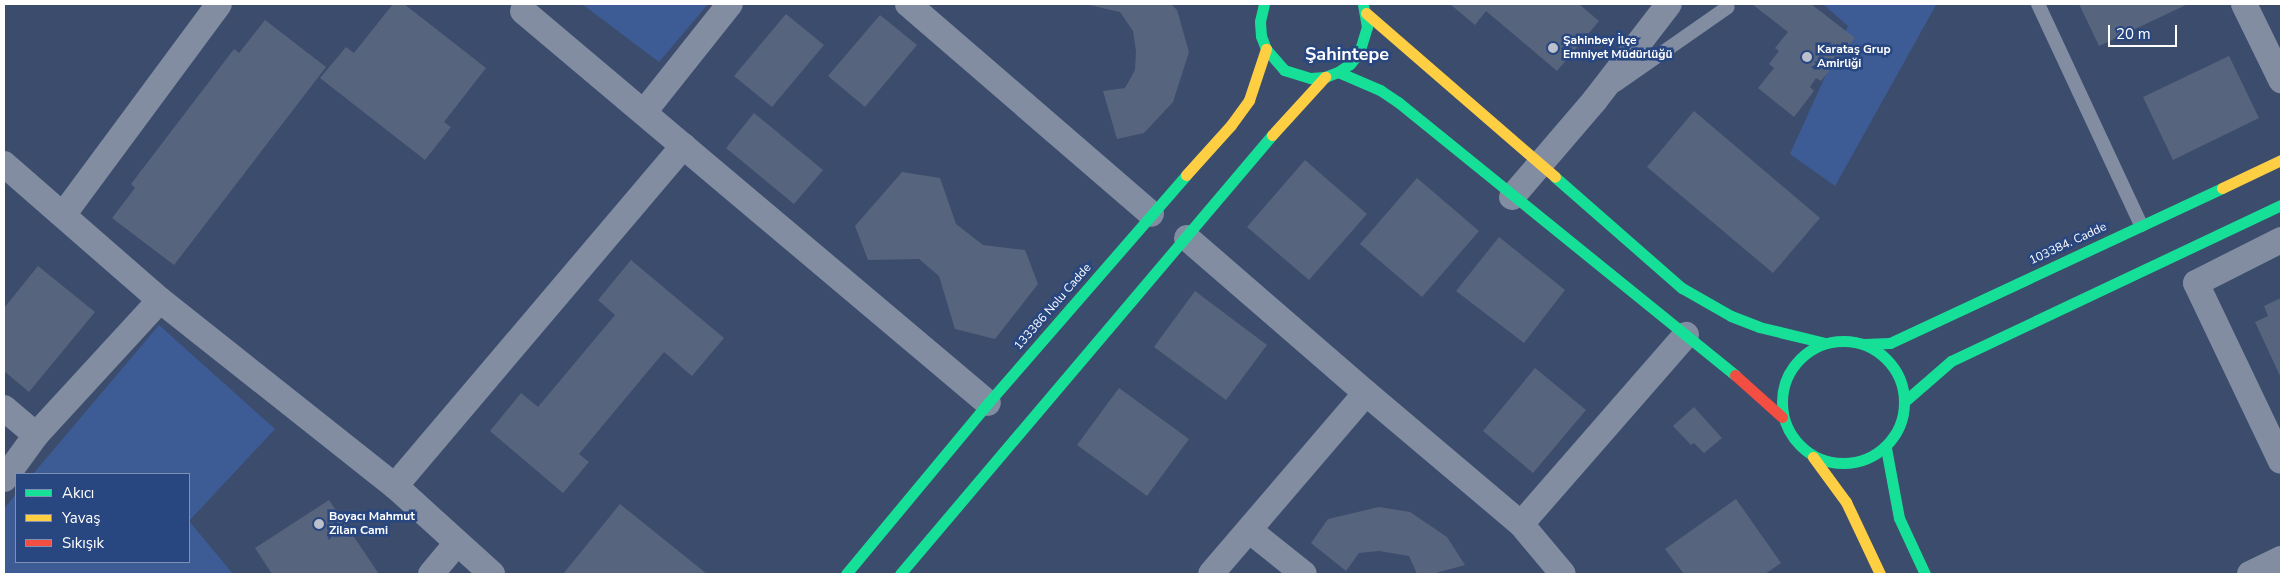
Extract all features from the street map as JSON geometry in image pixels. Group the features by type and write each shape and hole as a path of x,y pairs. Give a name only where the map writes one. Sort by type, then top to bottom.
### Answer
{"street":[{"path":"63,215 220,4"},
{"path":"644,112 730,4"},
{"path":"908,4 1151,214"},
{"path":"1512,196 1595,100 1669,4"},
{"path":"2244,4 2281,80"},
{"path":"1262,5 1260,29 1266,49 1274,61 1284,70 1311,78 1325,77 1338,72 1350,64 1359,53 1367,27 1364,8"},
{"path":"522,6 683,146 988,403"},
{"path":"1364,8 1682,288 1706,303 1759,327 1825,343"},
{"name":"133386 Nolu Cadde","path":"846,574 988,403 1151,214 1231,125 1249,100 1260,74 1266,49"},
{"path":"1338,72 1380,90 1398,102 1744,382 1782,417 1794,440 1813,457 1846,502 1880,574"},
{"path":"900,574 1032,416 1187,238 1293,110 1325,77"},
{"path":"395,486 683,146"},
{"name":"103384. Cadde","path":"1864,344 1890,343 2281,160"},
{"path":"4,164 160,300 395,486 492,574"},
{"path":"1905,401 1951,361 2281,205"},
{"path":"1187,238 1521,524 1563,574"},
{"path":"2281,240 2196,283 2281,461"},
{"path":"4,479 36,435 160,300"},
{"path":"1521,524 1686,335"},
{"path":"1782,417 1781,394 1789,372 1804,354 1825,343 1845,340 1864,344 1886,357 1900,377 1905,401 1900,426 1886,448 1864,461 1838,464 1813,457"},
{"path":"1211,574 1366,393"},
{"path":"4,408 36,435"},
{"path":"1886,448 1898,518 1925,574"},
{"path":"1248,530 1304,574"},
{"path":"431,574 457,543"},
{"path":"2250,574 2281,559"}],"lane":[{"path":"2038,4 2141,225"},
{"path":"1595,100 1728,7"}],"shaded area":[{"path":"582,4 708,4 659,62"},
{"path":"1823,4 1936,5 1835,186 1790,154 1848,26"},
{"path":"159,325 275,429 190,520 190,473 34,473"},
{"path":"15,495 15,563 190,563 190,522 233,574 4,574 4,509"}],"building":[{"path":"393,4 404,4 486,68 444,122 451,127 425,160 320,78 346,47 354,53"},
{"path":"1085,4 1171,4 1177,10 1189,52 1173,102 1144,133 1117,139 1103,91 1125,88 1135,70 1136,51 1133,31 1120,12"},
{"name":"Şahinbey İlçe Emniyet Müdürlüğü","path":"1450,4 1579,4 1599,21 1557,71 1486,11 1475,25"},
{"name":"Karataş Grup Amirliği","path":"1752,4 1811,4 1855,38 1821,81 1816,78 1810,87 1814,91 1794,117 1758,88 1774,68 1769,64 1779,51 1775,48 1788,32"},
{"path":"2079,4 2188,4 2099,46"},
{"path":"786,14 824,45 772,107 734,76"},
{"path":"880,15 917,45 865,107 828,76"},
{"path":"265,20 326,67 174,265 112,218 135,188 131,184 234,49 239,53"},
{"path":"2229,56 2259,118 2173,160 2143,97"},
{"path":"1694,111 1820,218 1773,273 1647,167"},
{"path":"754,113 823,170 794,204 726,148"},
{"path":"1305,160 1367,214 1309,280 1247,227"},
{"path":"902,172 940,178 956,224 983,245 1025,250 1038,284 995,339 955,329 939,276 919,259 868,260 855,226"},
{"path":"1417,178 1479,231 1422,297 1360,244"},
{"path":"1499,237 1565,290 1524,343 1456,291"},
{"path":"631,260 724,338 692,376 664,352 579,454 589,462 563,493 490,431 521,393 538,407 615,315 598,300"},
{"path":"38,266 95,312 29,392 4,371 4,308"},
{"path":"1195,291 1267,345 1226,400 1154,347"},
{"path":"2281,298 2281,378 2255,322 2268,316 2264,306"},
{"path":"1535,368 1586,410 1533,473 1483,431"},
{"path":"1119,388 1189,439 1147,496 1077,445"},
{"path":"1694,407 1722,438 1704,453 1694,443 1691,445 1673,426"},
{"path":"1736,499 1781,563 1765,574 1684,574 1665,549"},
{"name":"Boyacı Mahmut Zilan Cami","path":"329,500 379,574 272,574 255,548"},
{"path":"620,504 707,574 563,574"},
{"path":"1379,507 1410,512 1447,537 1465,565 1432,574 1417,574 1409,556 1379,551 1359,553 1346,571 1311,543 1328,519"}],"traffic: fast":[{"path":"1264,4 1260,22 1261,36 1266,49 1284,70 1311,78 1325,77 1338,72 1350,64 1359,53 1367,27 1363,4"},
{"path":"1338,72 1380,90 1398,102 1735,375"},
{"path":"900,574 1272,135"},
{"path":"846,574 988,403 1186,175"},
{"path":"1555,177 1682,288 1731,316 1759,327 1825,343"},
{"path":"1864,344 1890,343 2222,188"},
{"path":"1905,401 1951,361 2281,205"},
{"path":"1843,341 1867,345 1886,359 1900,378 1904,402 1900,426 1886,445 1867,459 1843,463 1819,459 1800,445 1786,426 1782,402 1786,378 1800,359 1819,345 1843,341"},
{"path":"1886,448 1899,518 1925,574"}],"traffic: slow":[{"path":"1366,13 1555,177"},
{"path":"1186,175 1231,125 1249,100 1266,49"},
{"path":"1272,135 1325,77"},
{"path":"2222,188 2281,160"},
{"path":"1813,457 1846,502 1880,574"}],"traffic: jam":[{"path":"1735,375 1782,417"}],"place":[{"name":"Şahinbey İlçe Emniyet Müdürlüğü","path":"1553,48"},
{"name":"Karataş Grup Amirliği","path":"1807,57"},
{"name":"Boyacı Mahmut Zilan Cami","path":"319,524"}],"district":[{"name":"Şahintepe","path":"1347,54"}]}
